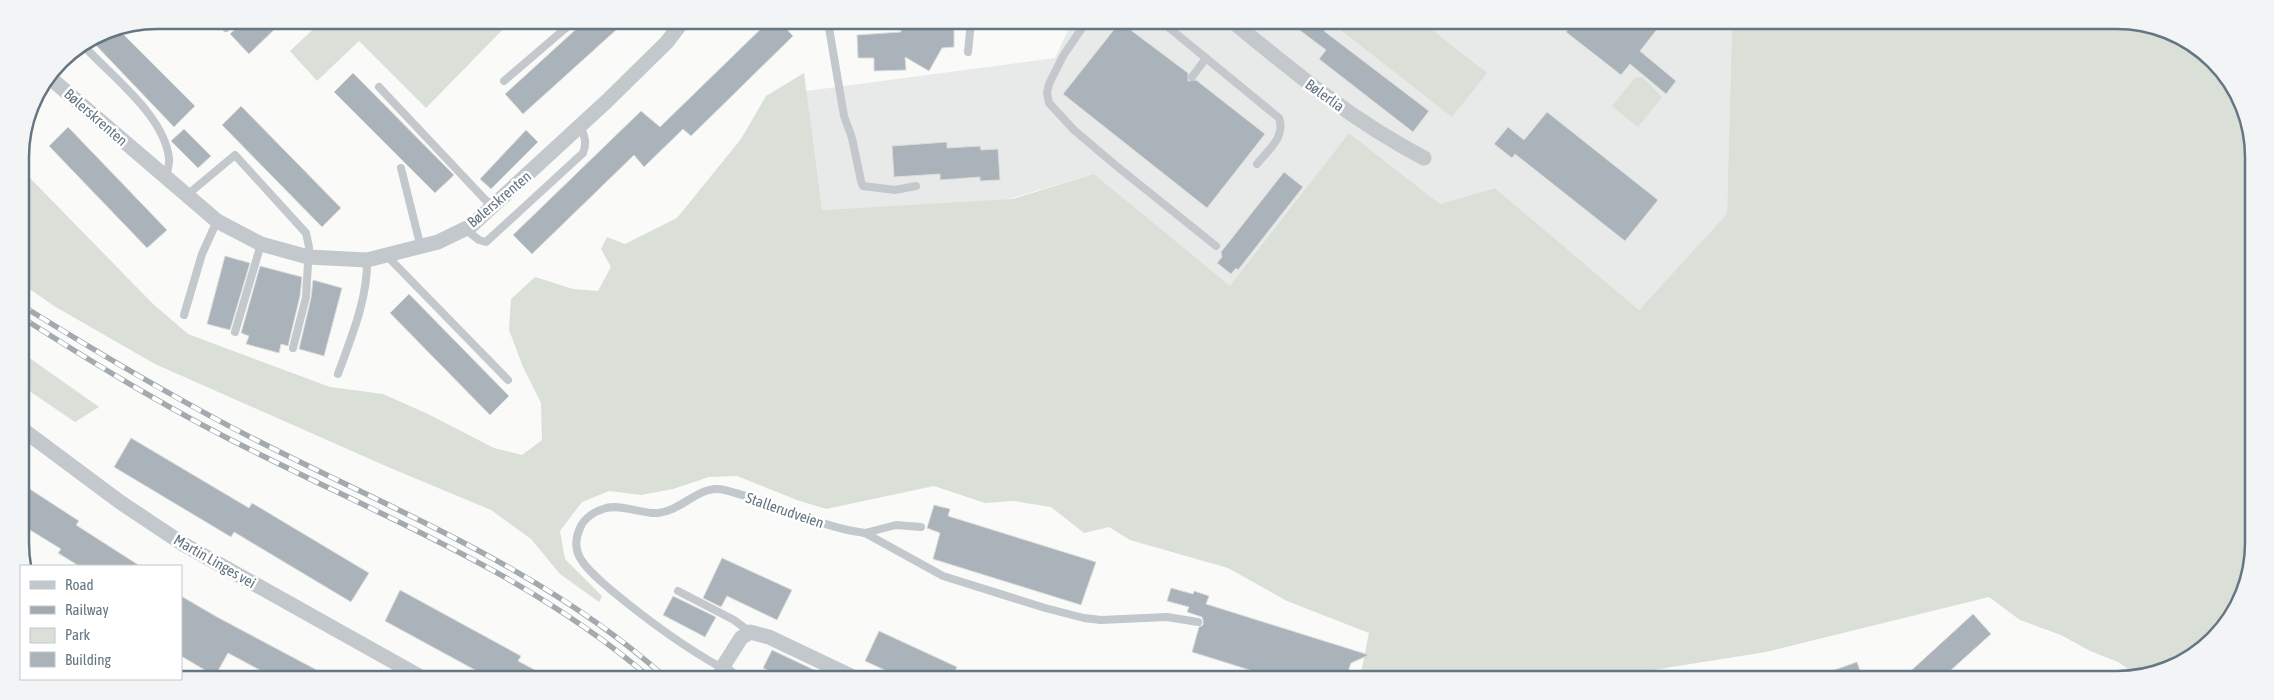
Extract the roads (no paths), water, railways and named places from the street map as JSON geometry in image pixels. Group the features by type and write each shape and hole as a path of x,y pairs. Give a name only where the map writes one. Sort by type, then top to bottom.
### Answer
{"street":[{"name":"Bølerskrenten","path":"54,81 217,221 262,244 308,257 367,260 421,248 438,242 465,228 493,208 667,42 677,29"},
{"name":"Bølerlia","path":"1242,29 1318,91 1382,136 1424,158"},
{"name":"Martin Linges vei","path":"29,434 120,502 183,544 408,671"},
{"name":"Stallerudveien","path":"728,671 742,638 750,632"},
{"path":"750,632 769,637 840,671"}],"lane":[{"path":"504,81 565,29"},
{"path":"829,29 844,116 863,186 894,190 916,186"},
{"path":"968,52 970,29"},
{"path":"1081,29 1062,56 1049,84 1047,94 1049,103 1064,121 1107,158 1216,246"},
{"path":"1171,29 1279,118 1281,134 1257,164"},
{"path":"88,49 154,121 166,145 169,160 166,177"},
{"path":"1192,77 1206,58"},
{"path":"379,87 493,208"},
{"path":"465,228 479,240 486,242 520,213 583,153 586,144 585,135 580,126"},
{"path":"186,195 236,155 303,227 308,242 306,297 293,348"},
{"path":"401,168 421,248"},
{"path":"184,315 202,254 217,221"},
{"path":"235,332 262,244"},
{"path":"387,256 508,380"},
{"path":"338,374 352,338 364,292 367,260"},
{"name":"Stallerudveien","path":"726,671 643,617 589,570 581,559 576,547 579,531 587,518 606,508 658,513 670,510 708,490 719,489 768,503 800,516 852,532 865,533 942,576 1045,608 1084,618 1101,620 1167,617 1198,622"},
{"path":"865,533 896,525 922,527"},
{"path":"678,591 734,620 750,632"}],"railway":[{"path":"29,310 110,359 202,411 264,444 472,547 523,576 572,606 620,640 658,671"},
{"path":"29,322 196,422 409,527 509,580 558,609 604,641 642,671"}]}
